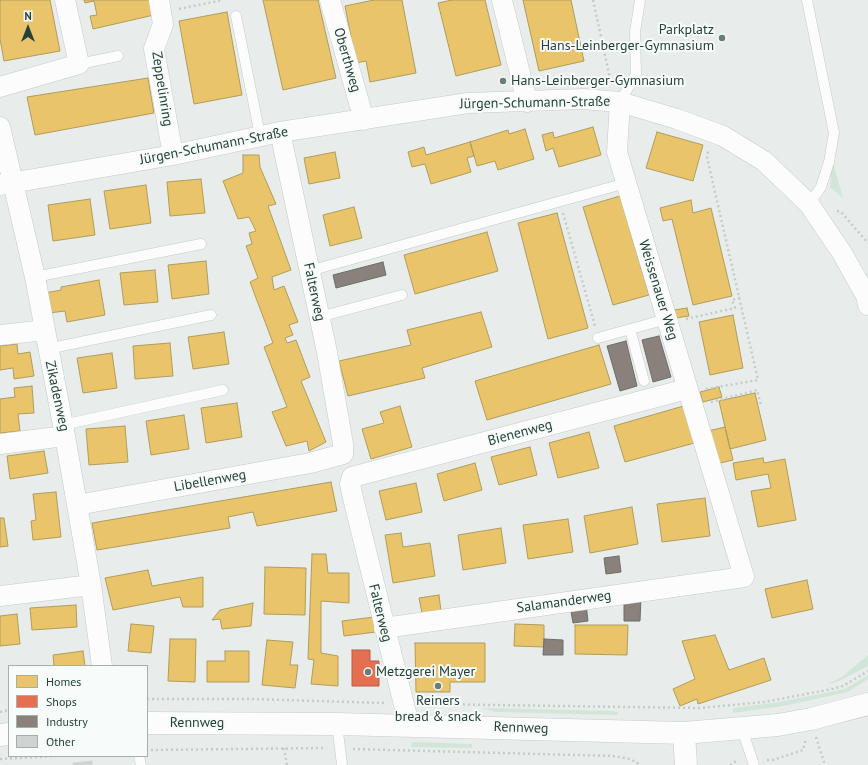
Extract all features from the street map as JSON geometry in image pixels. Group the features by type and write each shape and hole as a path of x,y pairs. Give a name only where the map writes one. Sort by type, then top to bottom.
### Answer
{"main road":[{"name":"Rennweg","path":"148,723 409,725 684,733 742,729 811,719 868,704"},
{"path":"684,733 686,765"}],"street":[{"path":"0,87 79,64 65,0"},
{"name":"Oberthweg","path":"331,0 364,120"},
{"path":"502,0 527,102"},
{"name":"Zeppelinring","path":"160,7 163,24 154,49 172,155"},
{"name":"Jürgen-Schumann-Straße","path":"6,184 172,155 260,135 468,103 583,100 620,102 677,119 723,136 764,161 808,204 842,253 866,296 868,305"},
{"name":"Weissenauer Weg","path":"620,102 617,152 744,577"},
{"name":"Zikadenweg","path":"0,128 6,184 35,277 78,505 102,665"},
{"name":"Falterweg","path":"280,132 319,317 343,444 343,454"},
{"path":"0,335 46,339"},
{"name":"Bienenweg","path":"352,477 690,398"},
{"path":"0,444 64,431"},
{"name":"Libellenweg","path":"78,505 310,462 343,454"},
{"name":"Falterweg","path":"352,477 350,484 351,491 409,725"},
{"name":"Salamanderweg","path":"384,628 744,577"},
{"path":"0,596 91,585"}],"lane":[{"path":"620,102 636,74 635,32 640,0"},
{"path":"807,0 815,46 834,133 829,162 821,187 808,204"},
{"path":"236,16 260,135"},
{"path":"79,64 118,56"},
{"path":"309,271 626,183"},
{"path":"35,277 201,244"},
{"path":"319,317 402,295"},
{"path":"46,339 211,315"},
{"path":"598,338 667,319"},
{"path":"630,329 644,381"},
{"path":"64,431 223,390"},
{"path":"337,724 342,765"},
{"path":"742,729 753,762"}],"path":[{"path":"160,7 224,0"},
{"path":"593,0 610,78 620,102"},
{"path":"690,398 696,390 758,380 707,157 711,132"},
{"path":"560,201 598,338"},
{"path":"689,318 735,308 732,300 740,298"},
{"path":"690,398 757,390 760,405"},
{"path":"148,699 252,699 403,704 700,708 764,702 832,690 843,686 868,671"},
{"path":"730,765 737,760 753,762 773,760 804,750 811,719"},
{"path":"811,719 825,765"},
{"path":"284,748 287,765"},
{"path":"148,750 284,748 613,756 630,759 641,765"},
{"path":"0,759 37,757"}],"green space":[{"path":"832,159 843,198 830,187"},
{"path":"868,655 868,666 839,681 827,684 842,677"},
{"path":"868,675 868,679 848,692 783,706 733,713 733,708 780,702 845,689"},
{"path":"482,708 613,711 618,712 618,715 496,712"},
{"path":"412,742 472,744 472,748 411,747"}],"building: Homes":[{"path":"0,0 50,0 60,51 4,61 0,39"},
{"path":"84,0 150,0 154,15 93,29 90,16 97,15 94,1 85,3"},
{"path":"263,0 318,0 336,78 283,90"},
{"path":"374,0 402,0 416,73 370,82 366,61 356,63 345,6"},
{"path":"452,0 485,0 501,65 456,76 438,3"},
{"path":"523,0 571,0 584,61 539,71"},
{"path":"227,12 242,95 194,104 179,21"},
{"path":"148,78 154,113 35,135 27,97"},
{"path":"593,127 601,155 559,167 553,148 546,151 542,135 553,132 554,138"},
{"path":"525,129 534,159 498,170 495,161 477,166 470,142 508,130 509,134"},
{"path":"657,132 703,145 693,181 646,168"},
{"path":"470,142 474,156 467,158 471,172 431,184 425,164 412,167 408,152 424,147 426,155"},
{"path":"335,152 340,178 309,184 304,158"},
{"path":"243,155 259,155 260,167 276,204 268,206 291,270 272,277 274,290 284,286 298,322 289,325 293,335 285,338 287,343 296,340 310,377 301,381 326,442 309,451 307,441 286,446 272,412 287,407 264,347 273,343 250,282 258,278 246,246 252,244 249,233 256,231 249,217 238,219 223,181 243,173"},
{"path":"201,179 205,213 170,216 167,182"},
{"path":"146,185 151,223 110,229 104,191"},
{"path":"620,196 649,295 613,305 583,207"},
{"path":"90,199 95,235 53,241 48,205"},
{"path":"691,200 693,213 711,208 732,296 693,305 672,219 663,221 660,208"},
{"path":"354,207 362,238 330,246 323,215"},
{"path":"557,213 588,328 548,339 518,223"},
{"path":"487,232 498,271 415,294 404,255"},
{"path":"206,261 209,294 172,299 168,265"},
{"path":"155,270 158,302 124,305 120,273"},
{"path":"99,280 105,315 67,322 65,311 49,313 45,293 61,290 61,287"},
{"path":"687,308 689,316 675,318 674,310"},
{"path":"481,312 492,347 422,368 425,378 348,396 339,361 411,345 407,330"},
{"path":"733,315 743,368 710,375 699,322"},
{"path":"224,332 229,364 193,369 188,337"},
{"path":"170,343 173,376 135,379 133,346"},
{"path":"17,344 18,354 30,352 34,376 14,379 13,368 0,370 0,346"},
{"path":"599,345 611,384 487,420 475,381"},
{"path":"112,353 117,388 83,393 77,358"},
{"path":"32,386 34,413 18,414 20,431 0,433 0,399 15,397 14,388"},
{"path":"719,387 722,397 703,402 700,392"},
{"path":"755,393 766,440 730,449 719,401"},
{"path":"237,403 242,437 206,443 201,408"},
{"path":"687,405 698,442 625,462 614,426"},
{"path":"400,406 412,447 371,459 362,429 384,423 380,412"},
{"path":"184,415 189,449 151,455 146,421"},
{"path":"125,426 128,462 89,465 86,429"},
{"path":"725,427 733,460 716,464 708,431"},
{"path":"589,432 599,468 558,478 549,443"},
{"path":"530,447 537,475 499,485 491,457"},
{"path":"44,451 48,473 10,479 7,456"},
{"path":"763,458 764,463 785,459 796,520 758,527 751,491 771,488 768,474 736,480 733,463"},
{"path":"475,463 482,490 444,501 437,474"},
{"path":"331,482 337,511 257,526 253,512 228,517 230,528 97,550 92,523"},
{"path":"416,483 422,512 386,520 379,491"},
{"path":"56,492 61,537 33,540 31,521 36,520 33,494"},
{"path":"705,498 710,536 662,542 657,504"},
{"path":"632,507 638,544 590,553 584,516"},
{"path":"0,518 4,518 8,546 0,547"},
{"path":"568,519 573,552 528,559 523,525"},
{"path":"501,528 506,563 463,570 458,535"},
{"path":"401,533 403,547 430,543 435,576 393,583 385,535"},
{"path":"312,554 326,554 328,573 349,573 349,603 321,601 321,653 338,656 338,686 311,684 314,660 308,659"},
{"path":"265,567 306,568 305,615 264,614"},
{"path":"148,570 152,586 203,577 203,607 183,607 180,597 113,610 105,578"},
{"path":"807,580 813,609 772,618 765,589"},
{"path":"439,595 441,611 422,613 419,598"},
{"path":"253,603 251,626 222,629 220,619 212,620 220,610"},
{"path":"76,605 77,627 32,630 30,608"},
{"path":"17,614 20,644 0,646 0,616"},
{"path":"374,617 376,632 344,636 342,621"},
{"path":"131,624 154,626 151,653 128,651"},
{"path":"515,624 544,625 544,647 514,646"},
{"path":"575,625 628,625 627,655 575,654"},
{"path":"715,635 729,670 764,658 771,680 698,704 697,699 680,706 673,689 695,679 682,641"},
{"path":"170,639 196,639 195,682 168,681"},
{"path":"267,640 293,642 290,665 298,665 295,688 262,685"},
{"path":"415,643 485,643 485,682 450,682 450,692 416,692"},
{"path":"83,651 85,665 54,665 53,655"},
{"path":"225,651 249,651 249,682 207,682 207,661 225,661"}],"building: Shops":[{"path":"352,650 370,650 370,661 379,661 379,686 352,686"}],"building: Industry":[{"path":"383,262 386,275 336,288 333,275"},
{"path":"659,336 671,377 653,382 642,340"},
{"path":"626,341 637,386 620,391 607,346"},
{"path":"619,556 621,572 606,574 604,558"},
{"path":"624,597 641,597 640,621 624,621"},
{"path":"586,604 588,621 573,623 570,606"},
{"path":"544,639 563,640 563,655 543,655"}],"building: Other":[{"path":"92,761 92,765 73,765 73,763"}],"place":[{"name":"Parkplatz Hans-Leinberger-Gymnasium","path":"722,38"},
{"name":"Hans-Leinberger-Gymnasium","path":"503,81"},
{"name":"Metzgerei Mayer","path":"368,672"},
{"name":"Reiners bread & snack","path":"438,686"}]}
